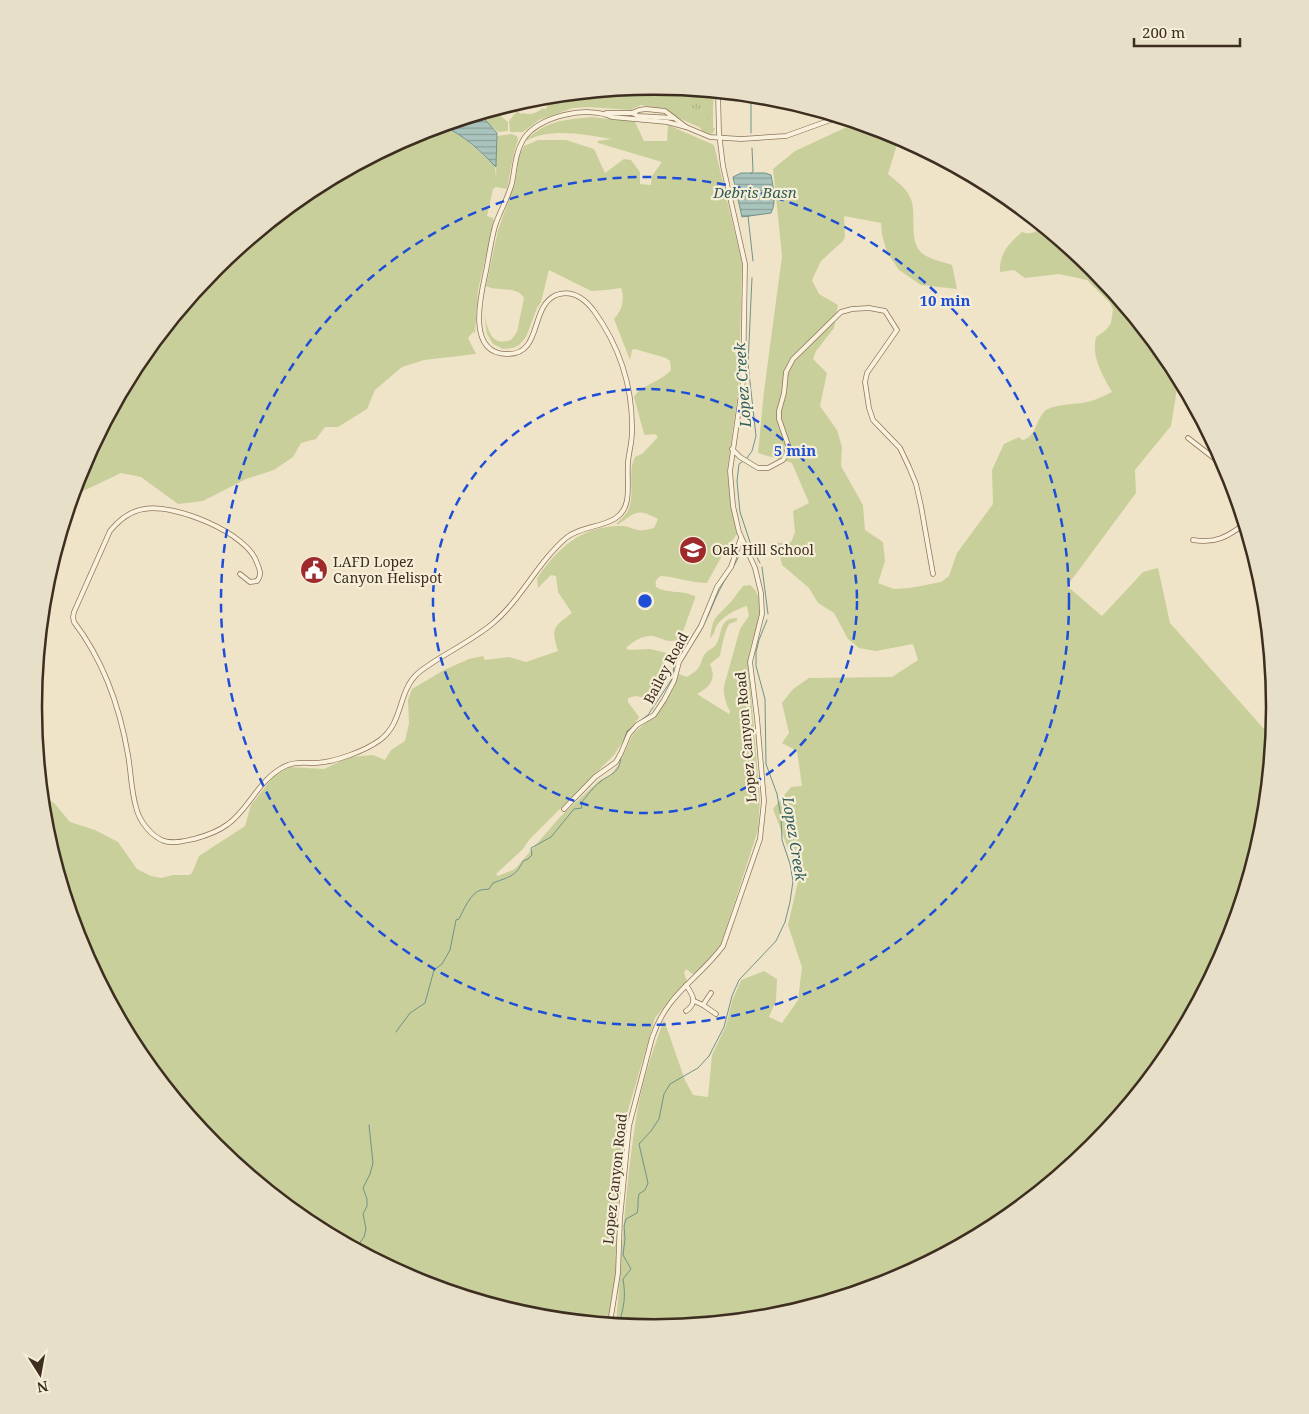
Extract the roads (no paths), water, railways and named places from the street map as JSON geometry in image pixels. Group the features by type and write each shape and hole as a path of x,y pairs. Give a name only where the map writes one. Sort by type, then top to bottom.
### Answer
{"street":[{"name":"Lopez Canyon Road","path":"611,1318 618,1273 620,1219 629,1126 657,1023 666,1007 686,984 715,957 723,946 760,839 763,817 764,794 750,662 762,614 762,598 755,568 741,538 733,506 730,481 732,449 742,381 745,264 724,178 719,139 718,98"},
{"path":"632,113 646,109 665,111 686,127"},
{"path":"240,574 250,582 257,581 260,578 256,558 242,541 202,519 162,508 145,508 130,513 117,522 110,531 72,617 94,649 116,705 127,752 136,809 148,830 160,839 170,843 201,837 228,825 260,787 283,766 296,762 319,763 336,759 370,746 379,740 394,726 408,689 416,675 493,623 510,605 541,565 568,536 614,520 623,510 627,497 628,464 633,434 628,384 616,346 603,323 590,305 581,297 571,294 554,296 542,309 527,346 512,354 499,353 485,344 482,338 479,318 480,296 494,232 511,186 516,155 524,137 530,130 539,124 571,113 587,111 632,113 638,116 674,118"},
{"path":"604,113 612,117 667,122 719,139 762,139 786,136 829,121"},
{"path":"732,449 740,457 758,468 768,468 782,460 788,450 788,445 779,415 788,367 801,350 841,312 852,309 881,310 888,314 896,330 867,373 865,382 869,408 873,420 900,448 910,467 919,498 933,574"},
{"path":"1188,438 1213,457"},
{"path":"1194,540 1207,542 1223,538 1239,527"},
{"name":"Bailey Road","path":"564,808 595,777 616,762 629,734 637,725 654,715 664,700 674,681 679,662 701,626 717,587 731,567 741,538"},
{"path":"686,984 693,996 694,1002 692,1007 686,1011"},
{"path":"704,1005 711,993"},
{"path":"694,1002 704,1005 716,1014"}],"water":[{"path":"485,119 497,133 496,167 465,138 451,130"},
{"name":"Debris Basn","path":"741,173 765,173 771,175 774,199 771,213 742,217 733,177"}],"waterway":[{"name":"Lopez Creek","path":"751,103 751,133"},
{"name":"Lopez Creek","path":"751,174 753,171 752,148"},
{"name":"Lopez Creek","path":"748,216 753,261"},
{"name":"Lopez Creek","path":"747,458 752,451 756,436 748,364 752,278"},
{"name":"Lopez Creek","path":"742,462 739,464 737,481 740,512 752,548 760,563"},
{"path":"693,643 721,586 740,554"},
{"name":"Lopez Creek","path":"762,567 768,614"},
{"name":"Lopez Creek","path":"620,1318 624,1302 623,1279 631,1269 623,1255 624,1226 626,1219 637,1213 639,1194 645,1190 648,1183 639,1144 659,1119 664,1094 670,1084 698,1068 709,1056 724,1027 732,996 739,980 776,941 785,922 790,902 793,881 790,864 782,840 777,794 766,764 765,699 756,666 756,652 767,620"},
{"path":"637,723 648,715 672,679 674,666 683,653"},
{"path":"622,747 627,731 634,726"},
{"path":"396,1032 410,1013 425,1003 434,970 442,964 450,950 456,920 459,919 474,894 477,891 489,889 493,883 507,878 514,873 523,861 532,855 531,848 551,837 574,809 582,808 581,803 595,786 617,770 621,756"},
{"path":"360,1243 364,1237 366,1229 363,1214 367,1206 367,1199 363,1188 373,1163 369,1125"}],"place":[{"name":"Oak Hill School","path":"693,550"},
{"name":"LAFD Lopez Canyon Helispot","path":"314,570"}]}
